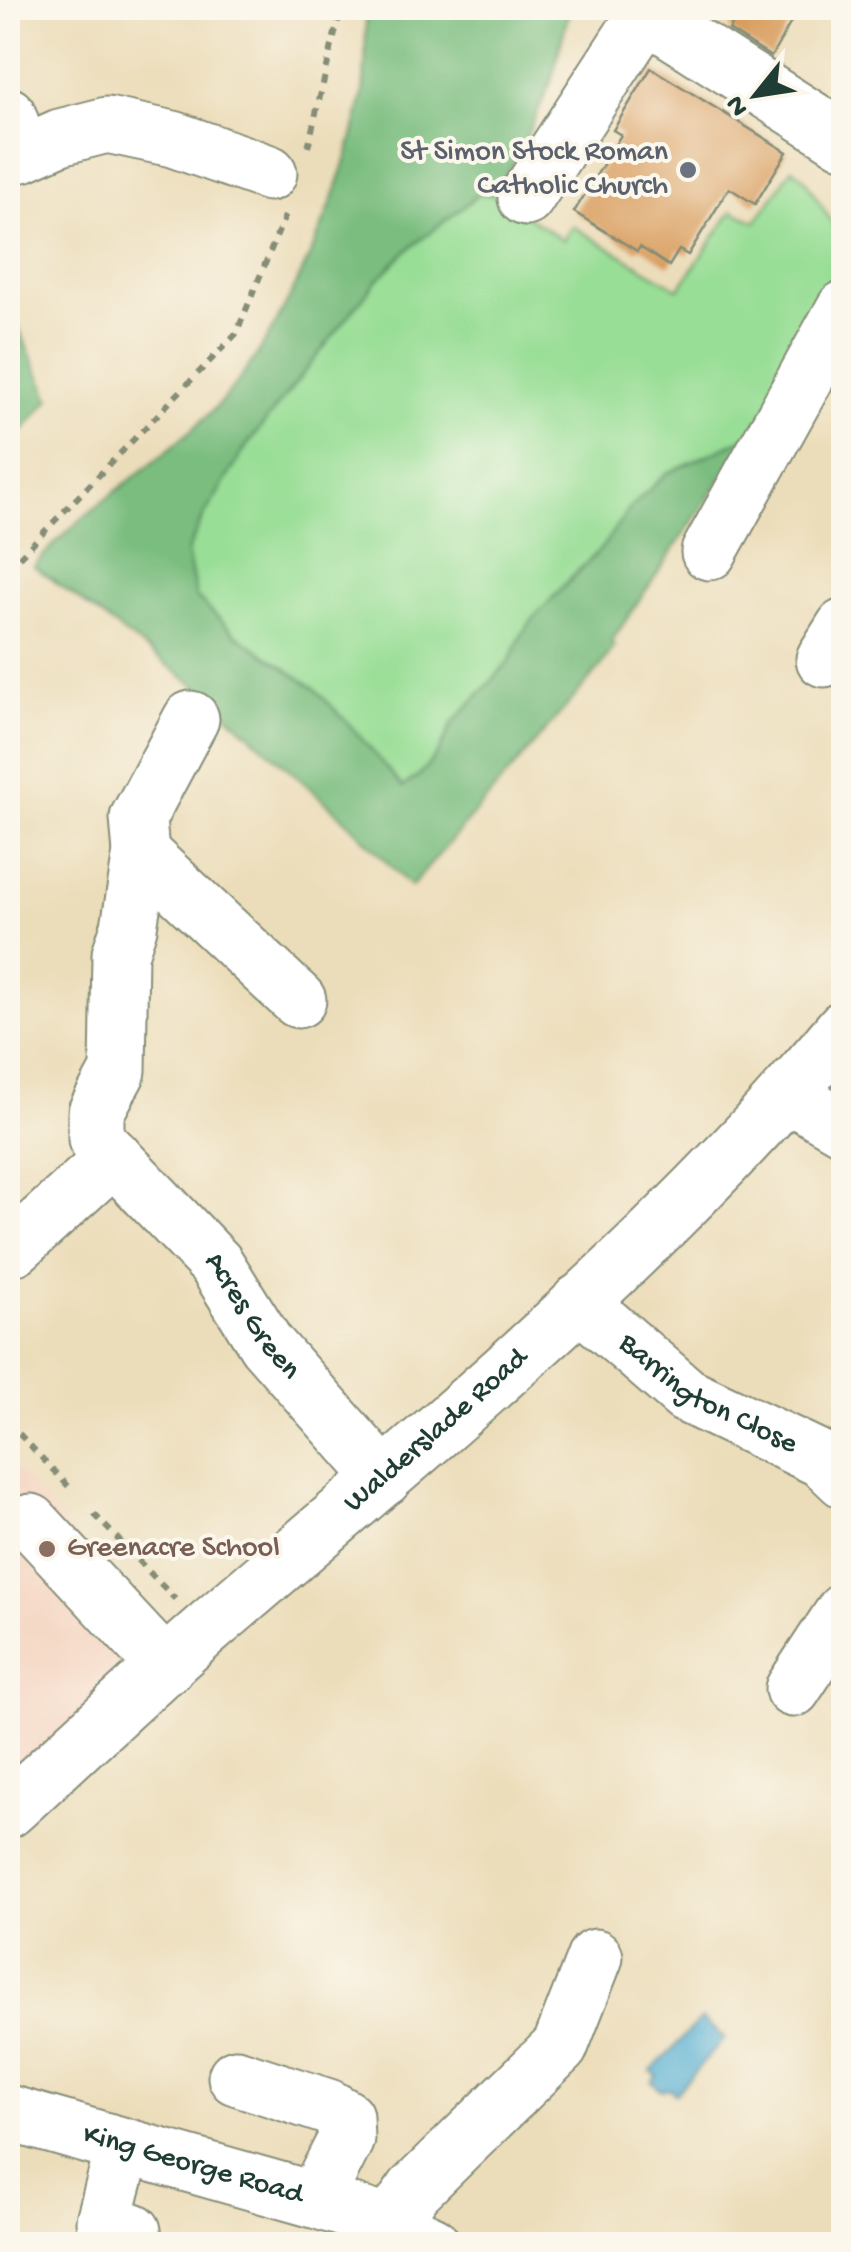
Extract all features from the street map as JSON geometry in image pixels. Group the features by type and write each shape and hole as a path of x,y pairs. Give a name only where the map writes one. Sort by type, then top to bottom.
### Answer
{"street":[{"path":"526,198 646,14 844,140"},
{"path":"14,134 60,137 107,125 173,139 286,182"},
{"path":"709,552 844,310"},
{"name":"Acres Green","path":"191,719 138,818 141,852 129,927 120,954 118,1071 96,1112 96,1139 216,1264 276,1357 384,1478"},
{"path":"141,852 298,1000"},
{"name":"Walderslade Road","path":"8,1810 677,1213 844,1028"},
{"path":"787,1094 844,1127"},
{"path":"15,1248 114,1157"},
{"name":"Barrington Close","path":"580,1302 686,1396 823,1460 844,1480"},
{"path":"52,1507 166,1668"},
{"path":"793,1689 844,1611"},
{"path":"411,2234 414,2190 560,2048 595,1957"},
{"path":"236,2076 328,2107 344,2117 346,2139 315,2200"},
{"name":"King George Road","path":"8,2113 315,2200 411,2234"},
{"path":"124,2146 104,2221 133,2231 135,2244"}],"path":[{"path":"8,569 236,334 341,8"},
{"path":"8,1422 52,1507"},
{"path":"86,1506 205,1631"}],"shaded area":[{"name":"Greenacre School","path":"8,1460 167,1637 8,1782"}],"green space":[{"path":"366,8 570,8 551,82 519,154 493,194 478,195 405,252 376,281 247,445 202,519 187,552 196,597 235,634 314,688 403,787 438,754 453,723 509,662 523,632 537,614 600,550 630,508 667,473 750,436 611,642 615,645 601,666 411,887 347,821 197,687 34,566 74,526 206,417 233,388 282,312 323,224 353,137 362,99"},
{"path":"793,168 804,178 843,240 843,283 750,436 667,473 630,508 600,550 523,632 509,662 453,723 438,754 418,776 402,787 314,688 235,634 196,597 187,552 202,519 247,445 376,281 405,252 478,194 493,194 563,240 572,226 679,289 732,211 756,222"},
{"path":"8,305 50,399 21,432 8,403"}],"water":[{"path":"701,2019 725,2038 675,2094 670,2089 661,2091 652,2082 657,2075 651,2071"}],"building":[{"path":"742,8 799,8 771,57 729,30"},
{"name":"St Simon Stock Roman Catholic Church","path":"651,68 787,152 755,204 729,188 688,255 679,250 669,266 574,212 621,135 613,130"}],"place":[{"name":"St Simon Stock Roman Catholic Church","path":"688,170"},
{"name":"Greenacre School","path":"47,1549"}]}
